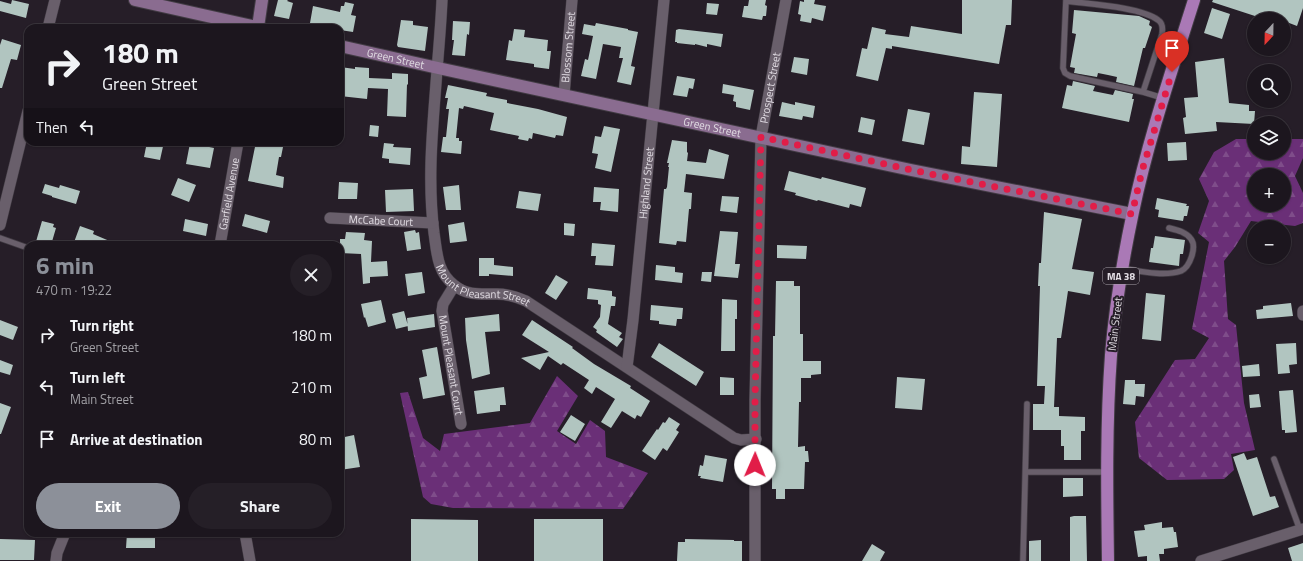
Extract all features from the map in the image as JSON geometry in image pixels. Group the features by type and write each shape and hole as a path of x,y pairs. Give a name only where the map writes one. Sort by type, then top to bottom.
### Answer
{"main road":[{"name":"Main Street","path":"1108,561 1108,415 1111,356 1122,268 1139,183 1194,0"}],"street":[{"path":"49,24 55,0"},
{"path":"135,0 241,24"},
{"path":"259,24 262,0"},
{"name":"Mount Pleasant Street","path":"442,0 430,171 433,222 439,264 445,276 454,286 461,290 474,294 506,295 520,298 532,304 734,438 741,440 756,439"},
{"name":"Blossom Street","path":"564,95 572,0"},
{"name":"Highland Street","path":"627,367 633,320 664,0"},
{"name":"Prospect Street","path":"755,561 755,400 761,137 786,0"},
{"name":"Green Street","path":"344,47 926,173 1132,214"},
{"path":"0,225 24,126"},
{"name":"Garfield Avenue","path":"221,241 237,146"},
{"name":"McCabe Court","path":"330,218 433,222"},
{"name":"Mount Pleasant Court","path":"454,286 442,304 442,311 461,424"},
{"path":"1303,310 1303,315"},
{"path":"1201,561 1301,529"},
{"path":"56,561 57,553 63,537"},
{"path":"246,537 250,561"}],"lane":[{"path":"1143,92 1162,34 1163,28 1161,22 1149,15 1126,9 1066,1 1063,68 1065,73 1070,76 1164,98"},
{"path":"1122,268 1167,274 1183,270 1188,264 1194,245 1192,239 1187,235 1178,230 1169,228"},
{"path":"0,238 24,247"},
{"path":"1024,561 1027,404"},
{"path":"1274,459 1301,529"},
{"path":"1026,472 1107,472"}],"green space":[{"path":"1236,139 1247,139 1247,160 1291,160 1291,139 1303,139 1303,158 1295,176 1303,193 1303,223 1295,226 1291,226 1291,220 1247,220 1247,228 1224,261 1228,319 1236,325 1244,403 1255,450 1231,454 1234,470 1224,479 1167,480 1139,458 1135,422 1175,360 1195,359 1209,338 1192,329 1209,242 1198,233 1209,201 1199,179 1214,152"},
{"path":"557,376 578,396 557,431 576,444 590,420 605,431 606,457 648,473 623,509 453,508 431,504 423,497 400,393 408,392 423,438 440,451 444,434 530,423"}],"building":[{"path":"12,0 29,4 26,18 0,11 0,1 11,4"},
{"path":"278,0 288,0 287,1 293,3 289,19 274,16"},
{"path":"749,0 766,0 766,16 763,16 762,20 742,17 744,6 748,6"},
{"path":"804,0 815,0 814,4 826,6 823,21 812,18 811,23 800,21 801,15 798,14 800,1 804,2"},
{"path":"962,0 1012,0 1011,25 1006,25 999,64 892,46 892,49 886,48 878,81 856,76 862,48 867,49 872,27 886,30 885,34 909,37 911,26 962,34"},
{"path":"1213,0 1303,0 1303,8 1297,26 1291,24 1291,12 1247,12 1247,13 1212,2"},
{"path":"345,2 354,4 351,15 356,16 353,32 344,31 344,24 310,23 313,6 340,12 341,6 344,6"},
{"path":"707,3 719,4 717,15 706,14"},
{"path":"1212,8 1230,14 1222,39 1204,33"},
{"path":"1074,10 1139,16 1150,21 1149,25 1152,27 1145,48 1143,48 1134,86 1116,82 1117,77 1108,75 1098,73 1097,77 1074,73 1075,68 1070,67 1076,34 1072,33"},
{"path":"401,20 413,21 413,25 428,27 425,51 398,47 397,45"},
{"path":"453,21 470,22 469,35 467,34 465,56 452,55 454,40 452,40"},
{"path":"596,23 638,32 631,66 635,67 631,85 617,82 623,58 619,58 621,47 603,44 596,79 581,76 585,59 588,60 593,36 582,34 584,24 595,26"},
{"path":"514,29 525,30 524,37 548,40 547,51 551,51 549,69 534,67 534,64 506,60 509,40 512,41"},
{"path":"679,29 723,34 721,47 707,44 707,47 695,44 677,43 675,42 676,30"},
{"path":"2,39 21,45 17,60 11,59 2,88 0,88 0,45"},
{"path":"794,57 809,59 807,75 791,72"},
{"path":"1224,58 1229,103 1247,105 1249,111 1255,111 1255,116 1247,116 1247,124 1216,122 1217,131 1185,134 1183,118 1186,117 1184,98 1198,97 1195,62"},
{"path":"355,67 369,68 369,78 392,79 392,73 408,74 406,117 387,116 388,89 368,88 367,99 344,96 344,68 355,69"},
{"path":"677,76 695,79 693,89 689,88 687,97 673,95"},
{"path":"1073,81 1095,86 1093,91 1113,95 1115,90 1133,94 1132,99 1134,99 1129,122 1062,108 1067,85 1072,86"},
{"path":"723,84 754,90 750,110 736,107 736,102 733,101 734,95 722,93"},
{"path":"448,85 487,93 486,96 507,100 507,103 538,109 567,117 563,136 556,135 555,138 533,133 532,139 529,138 528,141 518,139 519,136 490,130 494,113 464,106 463,109 459,108 456,138 459,138 459,141 462,141 461,154 441,152 443,137 446,137 449,109 446,109 448,98 445,98"},
{"path":"974,92 1002,94 997,167 961,164 962,146 970,147"},
{"path":"782,102 795,105 795,102 815,106 813,118 803,116 802,120 779,116"},
{"path":"908,109 930,113 924,145 902,141"},
{"path":"861,117 875,120 872,135 858,132"},
{"path":"370,125 379,126 378,137 369,136"},
{"path":"604,126 620,129 611,172 595,168 598,154 592,153 595,136 601,137"},
{"path":"672,140 687,142 687,161 706,163 709,149 729,155 724,179 686,174 684,192 692,193 691,209 689,209 686,242 677,241 676,245 659,243 664,189 667,187 669,167 669,163 667,163"},
{"path":"1186,142 1187,160 1168,161 1167,143"},
{"path":"384,143 394,144 393,147 411,148 410,165 389,163 389,159 382,158"},
{"path":"146,146 163,146 160,160 144,157"},
{"path":"189,146 204,146 214,148 210,168 186,164"},
{"path":"255,146 283,146 281,157 279,157 276,175 284,177 283,188 248,181"},
{"path":"789,171 821,179 822,177 866,188 861,207 850,204 849,208 817,201 795,195 796,193 784,190"},
{"path":"178,178 196,185 189,202 171,195"},
{"path":"339,182 358,183 357,199 338,199"},
{"path":"45,184 59,188 60,185 80,191 76,204 42,193"},
{"path":"459,185 461,210 446,210 443,187"},
{"path":"594,187 619,189 618,212 600,210 601,202 593,202"},
{"path":"413,189 414,211 386,212 385,190"},
{"path":"519,191 541,194 538,211 516,208"},
{"path":"722,196 739,197 737,213 720,211"},
{"path":"1157,198 1187,204 1186,206 1189,206 1187,216 1184,216 1183,221 1158,217 1159,210 1155,209"},
{"path":"1044,212 1082,219 1072,269 1094,272 1090,295 1068,291 1061,338 1057,338 1054,407 1059,407 1059,416 1085,417 1085,431 1081,431 1081,460 1064,460 1064,446 1061,446 1061,430 1033,430 1033,404 1044,404 1045,386 1037,386 1040,286 1038,286"},
{"path":"245,214 270,221 267,233 242,226"},
{"path":"185,219 208,224 206,236 183,231"},
{"path":"42,221 54,224 53,227 56,228 52,241 36,241"},
{"path":"464,222 467,241 450,243 448,225"},
{"path":"564,223 575,224 574,236 564,235"},
{"path":"80,226 94,231 93,234 110,241 74,241"},
{"path":"415,230 416,233 419,232 421,249 407,251 404,232"},
{"path":"720,231 738,232 735,264 740,264 738,278 714,276"},
{"path":"346,232 365,233 364,240 372,241 371,262 387,261 388,276 370,277 370,283 363,284 361,254 344,253 344,241 340,241 340,239 345,239"},
{"path":"1155,236 1185,240 1183,254 1180,254 1179,266 1149,262"},
{"path":"592,243 615,245 613,266 595,265 596,256 591,256"},
{"path":"777,245 807,246 806,259 777,258"},
{"path":"479,258 494,258 494,265 513,267 513,276 489,274 489,276 479,276"},
{"path":"656,265 675,267 675,272 683,273 682,283 655,280"},
{"path":"422,272 425,293 408,296 405,274"},
{"path":"702,272 712,272 711,282 701,281"},
{"path":"556,275 568,282 556,300 545,293"},
{"path":"776,281 794,281 794,286 800,286 800,334 803,334 803,361 821,361 821,374 811,375 811,378 801,378 798,447 805,446 805,451 808,451 809,462 805,462 804,489 785,489 785,499 776,499 776,489 772,489 773,336 775,336"},
{"path":"588,288 612,291 612,296 616,297 615,306 611,306 608,324 622,333 619,337 623,339 617,347 596,332 597,330 593,327 600,317 601,305 598,304 598,300 587,299"},
{"path":"1146,293 1165,295 1161,341 1142,339"},
{"path":"722,299 737,300 737,319 735,319 735,351 721,351"},
{"path":"381,300 386,322 368,327 365,317 364,318 361,304"},
{"path":"1291,303 1293,316 1257,319 1256,310 1263,309 1263,306"},
{"path":"651,305 683,308 682,319 677,319 676,326 659,324 659,321 650,320"},
{"path":"404,311 408,326 396,329 392,314"},
{"path":"434,314 435,327 408,331 407,318"},
{"path":"499,314 500,331 485,332 490,374 472,379 466,340 465,318"},
{"path":"0,320 18,327 13,340 0,335"},
{"path":"532,320 573,347 572,348 594,364 631,386 630,388 650,401 641,417 637,415 635,419 622,411 611,428 601,422 615,399 596,387 592,394 584,388 589,380 563,363 561,365 548,356 540,370 521,358 549,352 522,335"},
{"path":"659,343 704,372 696,386 651,357"},
{"path":"1296,343 1297,364 1289,365 1290,373 1278,374 1276,344"},
{"path":"437,347 445,395 423,399 419,378 427,376 422,350"},
{"path":"0,360 13,365 10,375 0,372"},
{"path":"1259,364 1260,376 1243,377 1242,366"},
{"path":"720,377 734,378 734,395 720,395"},
{"path":"897,377 925,379 922,410 895,408"},
{"path":"1125,380 1135,380 1135,384 1145,384 1144,397 1136,396 1135,405 1123,404"},
{"path":"504,387 506,405 500,405 500,411 477,414 474,391"},
{"path":"1293,390 1297,432 1285,433 1285,430 1282,430 1279,391"},
{"path":"1259,394 1261,407 1250,408 1249,395"},
{"path":"0,403 11,407 1,434 0,434"},
{"path":"571,415 585,424 575,441 560,432"},
{"path":"669,417 680,424 676,430 679,432 667,451 663,448 655,460 642,451 657,429 658,430 663,422 665,423"},
{"path":"354,435 360,467 344,469 344,437"},
{"path":"1244,453 1247,460 1257,457 1270,497 1275,496 1279,507 1253,516 1233,457"},
{"path":"705,455 727,459 723,482 700,478 701,476 698,476 700,465 703,466"},
{"path":"1063,478 1083,478 1083,496 1063,497"},
{"path":"1086,516 1087,561 1070,561 1070,517"},
{"path":"411,519 478,520 478,561 411,561"},
{"path":"534,519 603,519 603,561 534,561"},
{"path":"1162,522 1162,528 1173,527 1174,532 1176,532 1178,547 1164,549 1164,554 1159,554 1160,561 1147,561 1147,556 1138,557 1134,531 1145,530 1144,525"},
{"path":"127,537 155,537 155,548 126,548"},
{"path":"0,539 35,540 34,560 0,560"},
{"path":"685,539 742,541 742,561 677,561 678,542 685,542"},
{"path":"1041,540 1041,561 1029,561 1029,541"},
{"path":"1303,543 1303,561 1292,561 1288,548"},
{"path":"872,544 885,552 880,561 862,561"}],"route":[{"path":"755,465 761,137 926,173 1132,214 1142,171 1172,72"}]}
